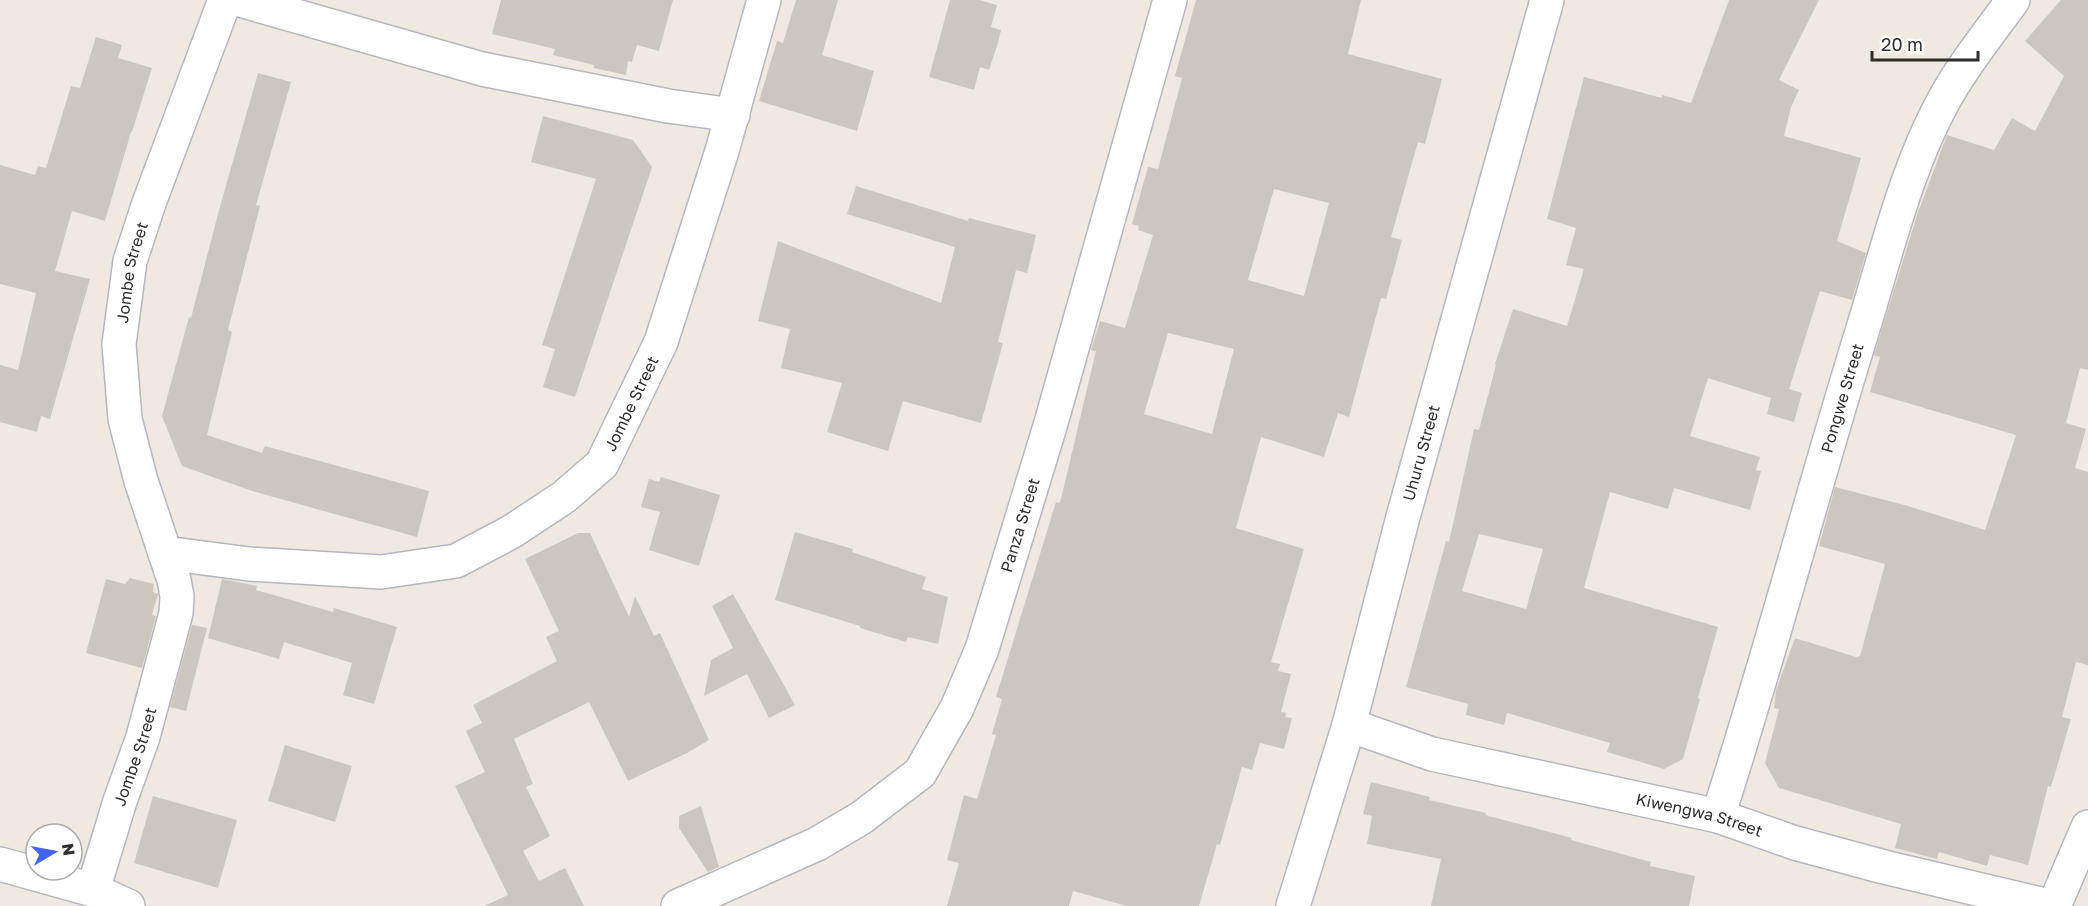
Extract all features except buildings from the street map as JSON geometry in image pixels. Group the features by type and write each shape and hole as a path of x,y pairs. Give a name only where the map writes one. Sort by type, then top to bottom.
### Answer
{"street":[{"name":"Jombe Street","path":"93,890 120,801 143,737 176,613 177,596 174,580 141,481 125,419 119,344 130,261 149,203 225,0"},
{"path":"240,0 482,69 668,106 733,115"},
{"name":"Jombe Street","path":"165,553 249,564 381,572 456,561 511,532 564,497 602,464 661,342 733,115 764,0"},
{"name":"Panza Street","path":"678,906 817,844 861,818 920,773 957,708 982,649 1051,423 1170,0"},
{"name":"Uhuru Street","path":"1293,906 1349,725 1403,517 1547,0"},
{"name":"Pongwe Street","path":"1718,816 1750,716 1826,451 1906,189 1927,135 1944,100 2013,0"},
{"name":"Kiwengwa Street","path":"1349,725 1432,754 1718,816 1795,843 1884,867 2051,906"},
{"path":"2051,906 2088,827"},
{"path":"0,864 93,890 128,906"}]}
